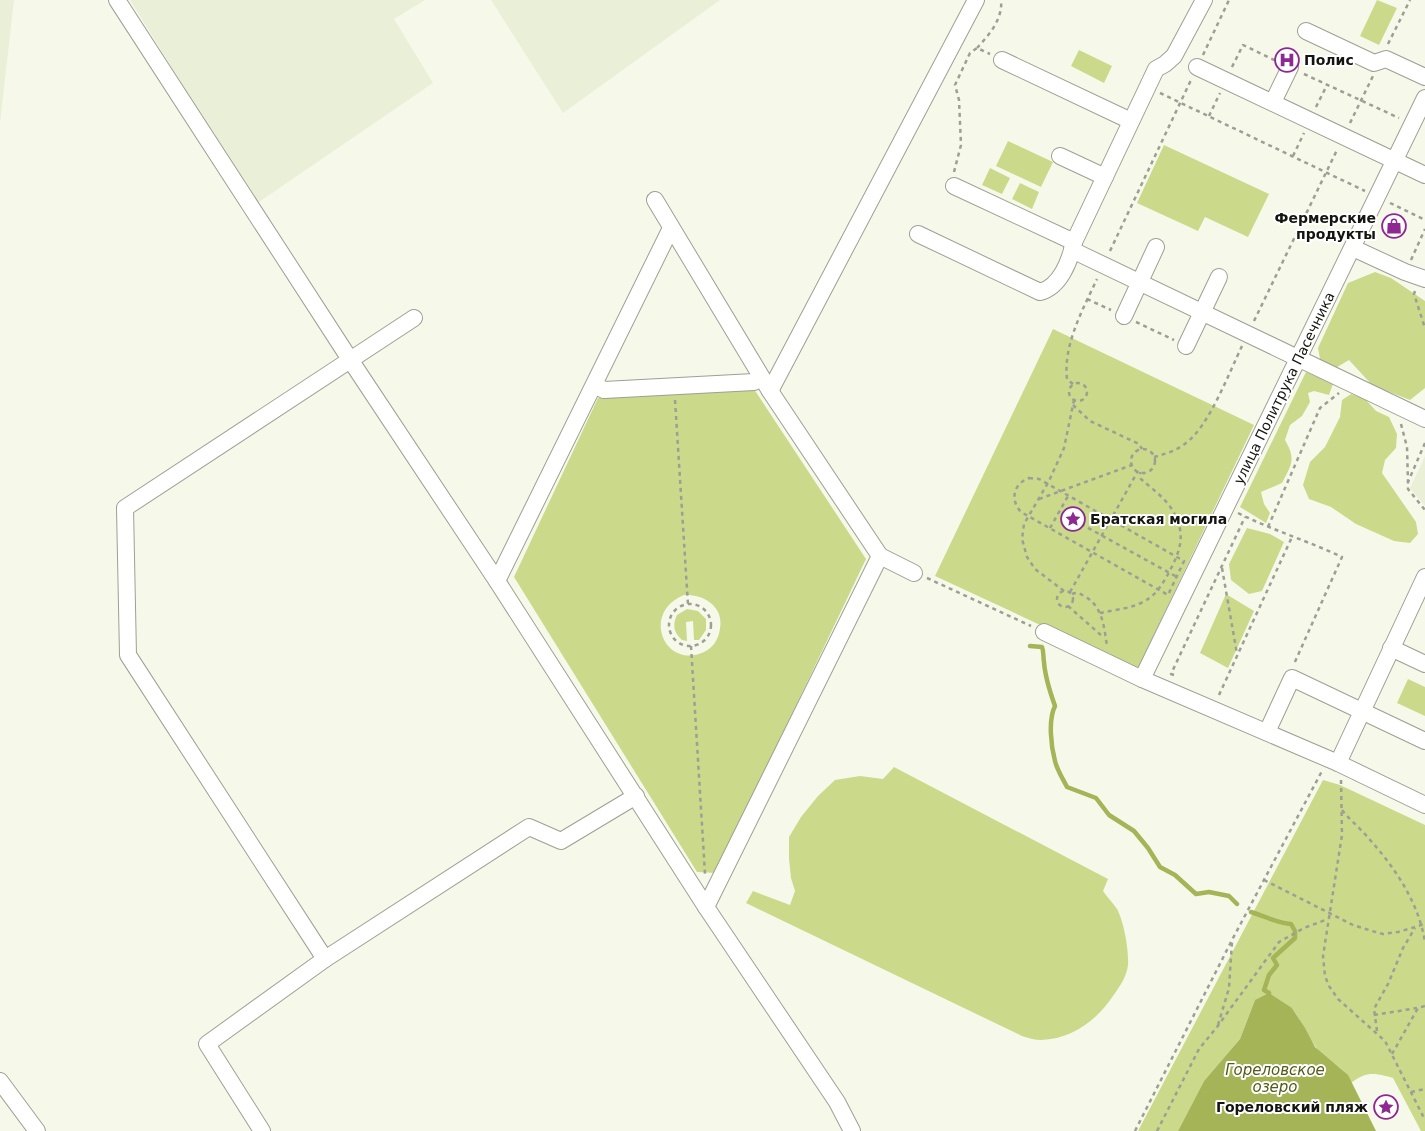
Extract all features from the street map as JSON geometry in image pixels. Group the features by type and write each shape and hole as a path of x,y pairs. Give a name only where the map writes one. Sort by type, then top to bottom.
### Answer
{"street":[{"path":"117,0 351,361 498,581 706,907 837,1102 852,1131"},
{"path":"770,391 976,0"},
{"path":"918,234 1040,292 1049,290 1062,273 1156,69 1174,56 1204,0"},
{"path":"1306,31 1374,63 1386,59 1425,77"},
{"path":"1002,60 1131,121"},
{"path":"1197,67 1425,175"},
{"path":"1273,102 1290,67"},
{"name":"улица Политрука Пасечника","path":"1142,679 1183,580 1226,507 1425,98"},
{"path":"1060,156 1105,177"},
{"path":"954,186 1073,246 1103,265 1425,419"},
{"path":"655,200 761,377 880,556 914,572"},
{"path":"498,581 671,228"},
{"path":"1124,316 1156,248"},
{"path":"1352,248 1423,279"},
{"path":"1186,346 1219,277"},
{"path":"325,959 128,655 125,508 414,318"},
{"path":"594,385 604,390 754,382 761,377"},
{"path":"706,907 880,556"},
{"path":"1338,763 1391,648 1420,601 1425,577"},
{"path":"1044,632 1142,679 1338,763 1425,805"},
{"path":"1391,648 1425,664"},
{"path":"1266,732 1292,678 1425,741"},
{"path":"262,1131 206,1044 325,959 529,827 561,841 636,796"},
{"path":"0,1081 37,1131"}],"path":[{"path":"954,186 952,176 961,146 958,100 955,85 970,53 989,35 998,20 1001,6 1000,0"},
{"path":"1074,400 1083,399 1087,391 1082,384 1073,384 1067,379 1067,357 1074,332 1103,265 1228,0"},
{"path":"1154,457 1177,449 1194,437 1201,428 1410,0"},
{"path":"1243,45 1412,124"},
{"path":"977,48 1002,60"},
{"path":"1147,87 1371,194"},
{"path":"1384,200 1425,220"},
{"path":"1405,272 1425,229"},
{"path":"1423,279 1414,294 1425,328"},
{"path":"1268,527 1320,408 1338,394 1345,380"},
{"path":"1073,384 1069,392 1074,400 1066,440 1047,484 1028,516 1022,530 1022,539 1027,557 1035,569 1064,591 1076,592 1090,599 1100,613 1111,664"},
{"path":"674,386 688,605"},
{"path":"1073,405 1090,421 1139,444 1142,450"},
{"path":"1396,405 1407,447 1408,489 1425,510"},
{"path":"1408,482 1425,443"},
{"path":"1132,465 1134,454 1142,450 1150,452 1154,457 1155,464 1153,468 1149,471 1139,472"},
{"path":"1100,613 1141,603 1150,598 1159,589 1177,557 1180,547 1180,534 1176,518 1166,501 1141,479 1139,472 1132,465"},
{"path":"1038,499 1132,465"},
{"path":"1068,606 1073,601 1071,593 1092,552 1139,472"},
{"path":"1029,478 1039,479 1047,484 1184,561 1183,580 1168,594 1021,512 1015,503 1014,497 1018,485 1029,478"},
{"path":"1050,528 1068,496"},
{"path":"1226,507 1268,527 1292,537 1311,542 1342,557 1294,663 1292,678"},
{"path":"1179,677 1171,674 1245,517"},
{"path":"1081,524 1183,580"},
{"path":"1219,695 1292,537"},
{"path":"1222,567 1238,655"},
{"path":"914,572 1044,632"},
{"path":"1064,591 1059,593 1057,600 1061,606 1068,606 1102,636 1105,636"},
{"path":"688,605 700,607 706,611 711,625 707,638 701,643 691,646 680,644 674,639 669,626 674,612 688,605"},
{"path":"691,646 705,880"},
{"path":"1211,692 1219,695 1224,700"},
{"path":"1135,1131 1232,940 1324,767 1338,763 1341,777 1342,835 1328,919 1323,966 1327,981 1338,999 1385,1041 1425,1120"},
{"path":"1341,809 1380,852 1401,883 1424,924 1425,942"},
{"path":"1264,880 1353,925 1383,934 1398,932 1424,924"},
{"path":"1157,1131 1199,1049 1280,942 1304,928 1328,919"},
{"path":"1377,1032 1374,1015 1376,1002 1388,984 1403,948 1416,926"},
{"path":"1217,1027 1230,988 1232,940"},
{"path":"1374,1015 1425,1006"},
{"path":"1392,1054 1418,1008"},
{"path":"1411,1092 1425,1089"}],"shaded area":[{"path":"0,0 14,0 0,123"},
{"path":"130,0 425,0 394,19 433,83 256,204"},
{"path":"491,0 720,0 563,113"},
{"path":"1377,0 1397,8 1379,45 1360,36"},
{"path":"1079,50 1112,66 1104,83 1071,66"},
{"path":"1008,141 1053,162 1041,187 996,166"},
{"path":"1164,145 1269,194 1248,237 1205,217 1198,231 1137,203"},
{"path":"990,168 1010,178 1002,194 982,185"},
{"path":"1020,183 1039,192 1032,209 1012,199"},
{"path":"1375,272 1391,278 1425,301 1425,388 1410,400 1372,385 1349,360 1334,369 1321,364 1318,348 1348,283"},
{"path":"1053,329 1254,425 1137,670 935,576"},
{"path":"1306,372 1333,384 1329,395 1314,391 1308,393 1310,402 1302,416 1290,425 1285,440 1292,457 1288,471 1282,483 1261,492 1264,504 1270,513 1266,523 1240,507"},
{"path":"754,389 866,559 716,873 697,872 514,577 598,398","holes":["684,595 691,595 711,603 719,613 720,628 713,646 704,652 690,655 678,653 669,647 663,637 661,626 663,614 671,603"]},
{"path":"1351,394 1365,399 1376,411 1389,417 1397,434 1396,448 1385,460 1382,473 1416,522 1418,534 1410,543 1394,541 1356,524 1331,507 1309,499 1303,485 1310,462 1325,447 1340,417 1342,400"},
{"path":"1425,456 1425,506 1410,488"},
{"path":"1247,528 1270,534 1284,542 1262,591 1249,594 1231,580 1229,564"},
{"path":"1226,594 1254,611 1228,668 1200,653"},
{"path":"687,609 698,611 706,619 706,630 699,640 694,640 693,621 686,622 687,641 682,640 677,635 674,625 677,615"},
{"path":"1408,679 1425,687 1425,716 1397,703"},
{"path":"894,767 1108,879 1103,891 1117,909 1122,921 1127,944 1128,965 1118,989 1091,1021 1073,1032 1052,1039 1039,1040 1022,1036 746,903 753,891 790,905 795,891 791,878 789,837 801,817 818,796 835,780 860,776 883,779"},
{"path":"1323,780 1340,785 1425,825 1425,1131 1421,1131 1393,1078 1371,1074 1362,1076 1351,1083 1344,1072 1315,1046 1292,1008 1255,1000 1240,1039 1204,1081 1178,1131 1138,1131"}],"water":[{"name":"Гореловское озеро","path":"1269,993 1292,1008 1315,1047 1348,1075 1376,1131 1178,1131 1204,1081 1240,1039 1255,1000"}],"waterway":[{"path":"1030,646 1042,647 1043,649 1047,679 1055,706 1051,718 1052,748 1057,768 1067,787 1096,798 1109,815 1134,831 1160,867 1175,875 1196,894 1209,892 1229,896 1237,904"},
{"path":"1251,912 1291,924 1295,931 1295,938 1273,958 1277,965 1269,975 1264,990 1269,993"}],"place":[{"name":"Полис","path":"1287,60"},
{"name":"Фермерские продукты","path":"1394,226"},
{"name":"Братская могила","path":"1073,519"},
{"name":"Гореловский пляж","path":"1386,1107"}]}
